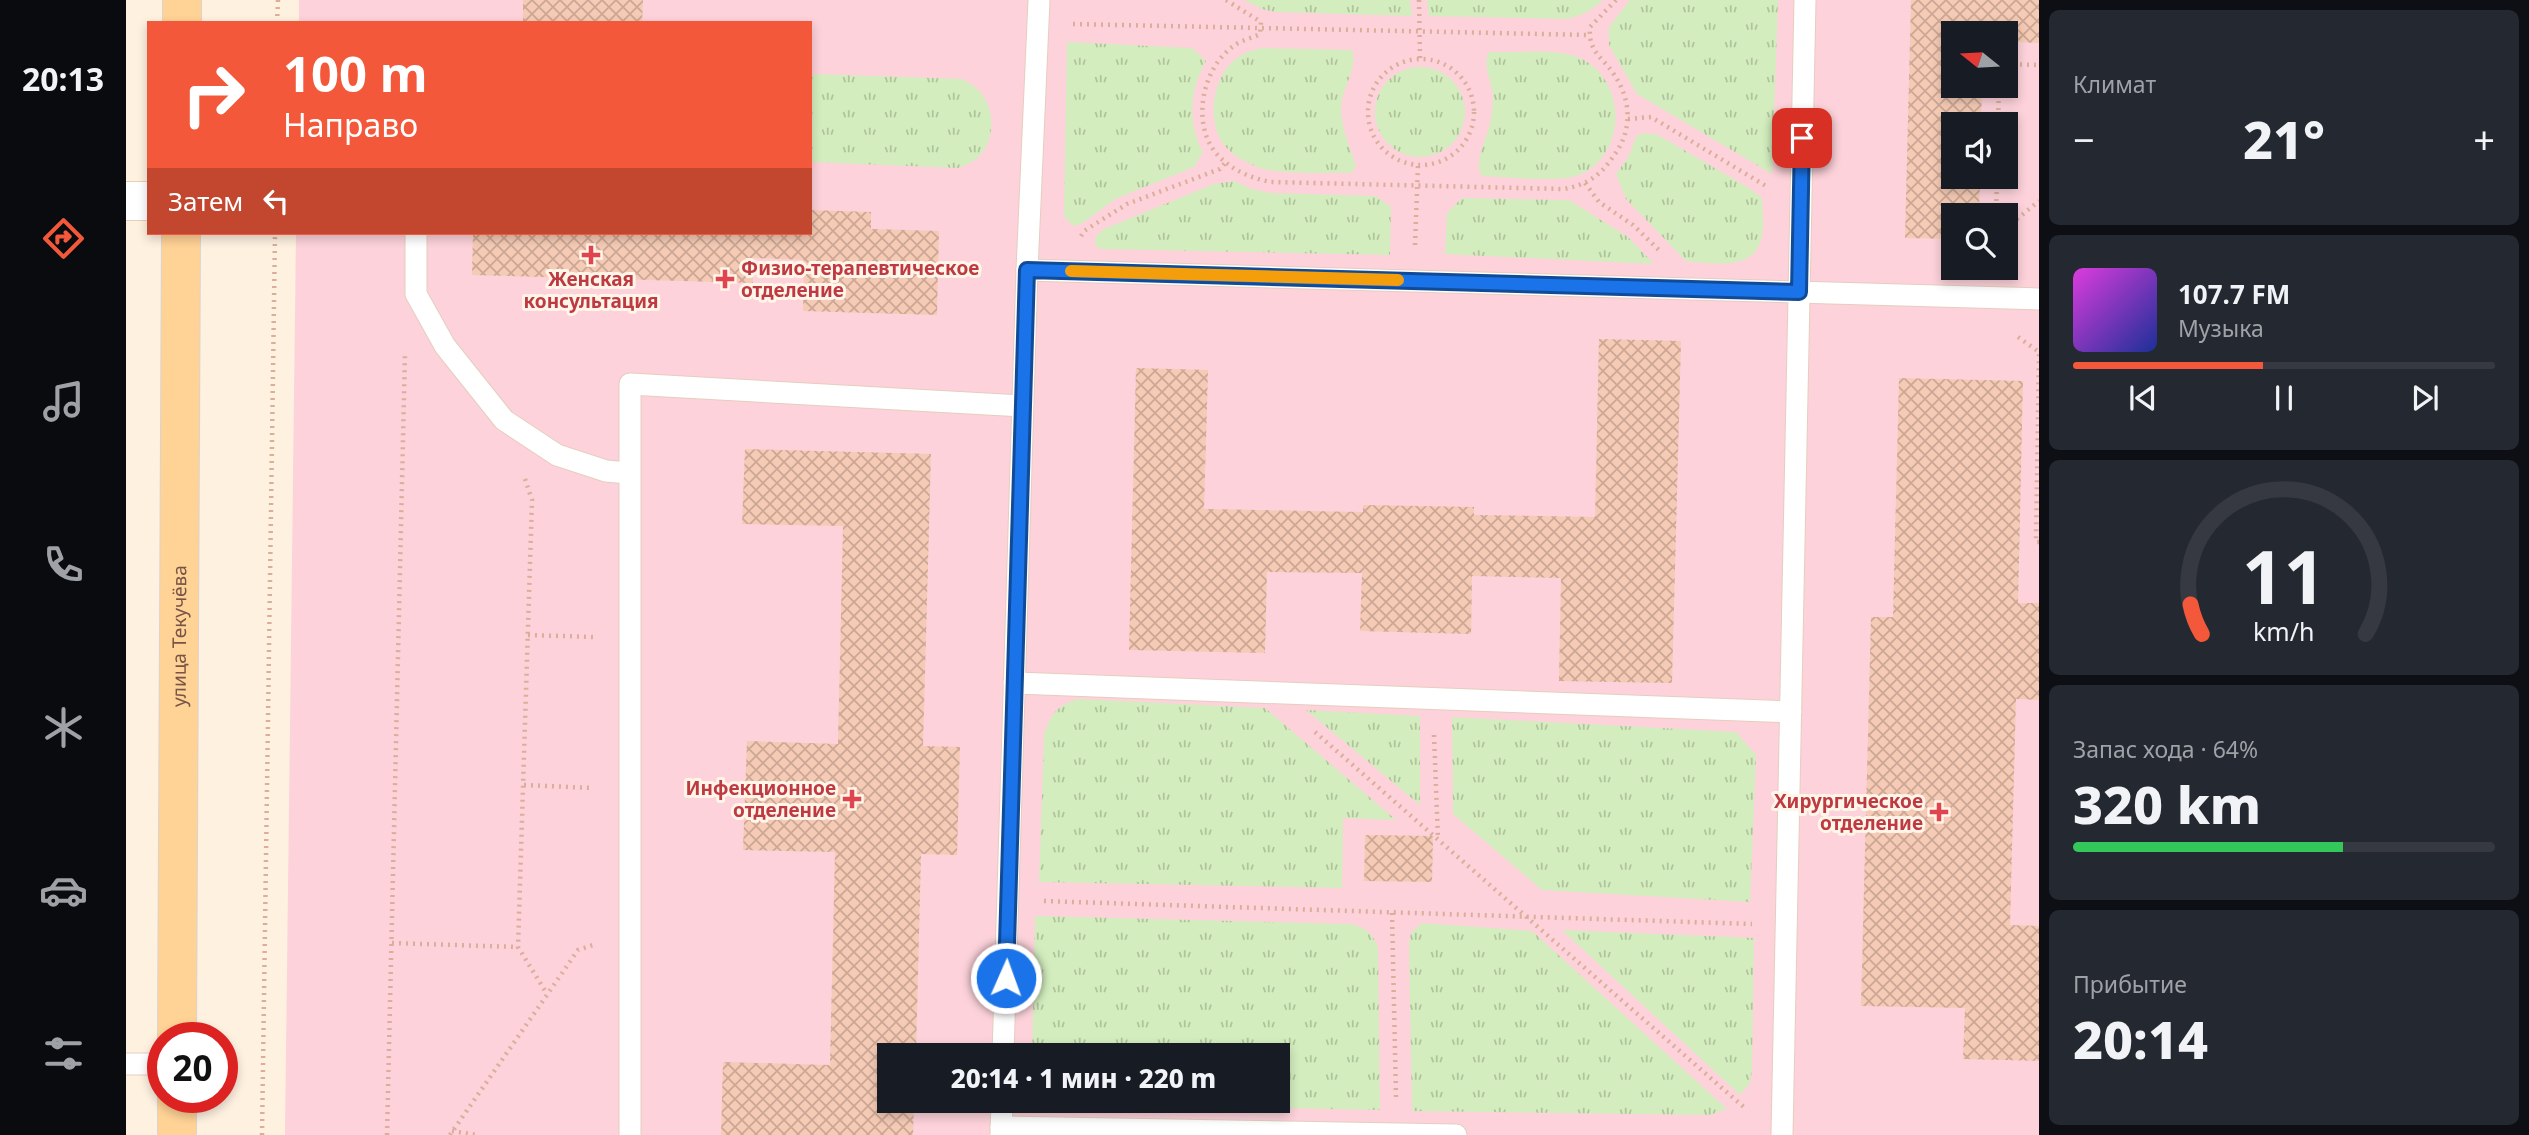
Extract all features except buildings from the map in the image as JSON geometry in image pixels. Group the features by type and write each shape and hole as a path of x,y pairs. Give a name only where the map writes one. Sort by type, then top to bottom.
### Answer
{"main road":[{"path":"182,0 182,21"},
{"path":"126,201 147,201"},
{"name":"улица Текучёва","path":"177,1022 181,235"},
{"path":"177,1113 177,1135"}],"lane":[{"path":"1003,1043 1022,406 1038,0"},
{"path":"1782,1135 1805,0"},
{"path":"416,235 416,294 445,346 504,420 557,455 606,471 629,473"},
{"path":"1027,270 2039,299"},
{"path":"630,1135 630,384 1022,406"},
{"path":"1014,683 1791,712"},
{"path":"126,1064 147,1064"},
{"path":"1002,1113 1001,1131 1456,1135"}],"path":[{"path":"278,0 278,21"},
{"path":"1226,0 1261,22 1262,28 1260,34 1235,45 1219,60 1210,75 1203,96 1203,117 1207,136 1214,150 1226,162 1255,179 1271,182 1563,189 1594,179 1607,167 1618,150 1628,119 1627,98 1614,74 1599,57 1589,35 1590,27 1616,0"},
{"path":"1419,0 1420,58"},
{"path":"1037,23 1589,35"},
{"path":"1420,58 1449,66 1460,76 1469,89 1473,118 1469,133 1461,146 1450,156 1436,163 1418,165 1392,157 1381,147 1372,135 1368,105 1372,90 1380,77 1405,61 1420,58"},
{"path":"2018,64 2039,65"},
{"path":"1628,119 1651,117 1774,191 1801,193"},
{"path":"1062,271 1084,231 1127,204 1220,169 1226,162"},
{"path":"1413,281 1418,165"},
{"path":"1585,183 1599,202 1633,225 1662,253 1669,264 1670,288"},
{"path":"2018,218 2039,201"},
{"path":"262,1135 275,235"},
{"path":"387,1135 405,339 429,317"},
{"path":"2039,352 2036,542 2039,542"},
{"path":"504,420 532,500 518,947 547,994"},
{"path":"528,635 629,637"},
{"path":"1269,693 1755,1117"},
{"path":"1433,699 1438,839"},
{"path":"524,785 630,790"},
{"path":"1008,900 1786,925"},
{"path":"1392,913 1396,1134"},
{"path":"451,1133 578,950 630,934"},
{"path":"392,943 518,947"},
{"path":"451,1133 477,1135"}],"shaded area":[{"path":"299,0 2039,0 2039,1135 285,1135 296,235 812,235 812,21 299,21"}],"green space":[{"path":"1244,0 1410,0 1412,16 1276,12 1262,9"},
{"path":"1427,0 1603,0 1586,12 1566,19 1429,16"},
{"path":"1630,0 1778,0 1772,174 1637,94 1609,45 1609,27"},
{"path":"1067,42 1192,48 1206,61 1192,106 1194,129 1203,152 1194,167 1115,199 1083,223 1073,226 1064,216"},
{"path":"1262,48 1352,50 1352,71 1341,108 1344,130 1356,166 1351,173 1264,169 1238,157 1224,145 1215,122 1215,96 1219,83 1232,62 1246,52"},
{"path":"1489,52 1560,53 1580,58 1595,68 1607,83 1616,117 1613,135 1606,151 1595,165 1579,175 1558,179 1482,176 1479,163 1490,124 1493,101 1487,68"},
{"path":"1411,67 1429,67 1445,74 1458,87 1465,103 1465,121 1458,137 1445,150 1429,157 1411,157 1395,150 1382,137 1375,121 1375,103 1382,87 1395,74"},
{"path":"812,75 962,79 976,88 988,104 991,125 987,146 973,161 958,168 812,162"},
{"path":"1645,133 1658,135 1762,198 1762,236 1753,254 1736,262 1686,261 1626,199 1616,174 1629,156 1636,136"},
{"path":"1234,181 1270,193 1376,196 1391,207 1390,255 1101,249 1095,246 1096,236 1104,229 1214,184"},
{"path":"1462,198 1569,200 1628,237 1654,264 1445,254 1447,213"},
{"path":"1078,699 1265,708 1396,820 1343,818 1342,888 1039,882 1044,735 1055,712"},
{"path":"1306,710 1420,716 1420,805"},
{"path":"1452,717 1736,732 1756,755 1750,902 1542,890 1453,814"},
{"path":"1035,916 1351,924 1365,929 1378,947 1380,1110 1290,1108 1290,1043 1032,1043"},
{"path":"1422,923 1532,931 1727,1109 1709,1115 1412,1111 1409,943 1411,933"},
{"path":"1562,930 1754,938 1752,1070 1750,1083 1740,1095"}],"slow traffic":[{"path":"1071,271 1398,280"}],"place":[{"name":"Женская консультация","path":"591,255"},
{"name":"Физио-терапевтическое отделение","path":"725,279"},
{"name":"Инфекционное отделение","path":"852,799"},
{"name":"Хирургическое отделение","path":"1939,812"}],"route":[{"path":"1006,978 1027,270 1799,292 1802,138"}]}
